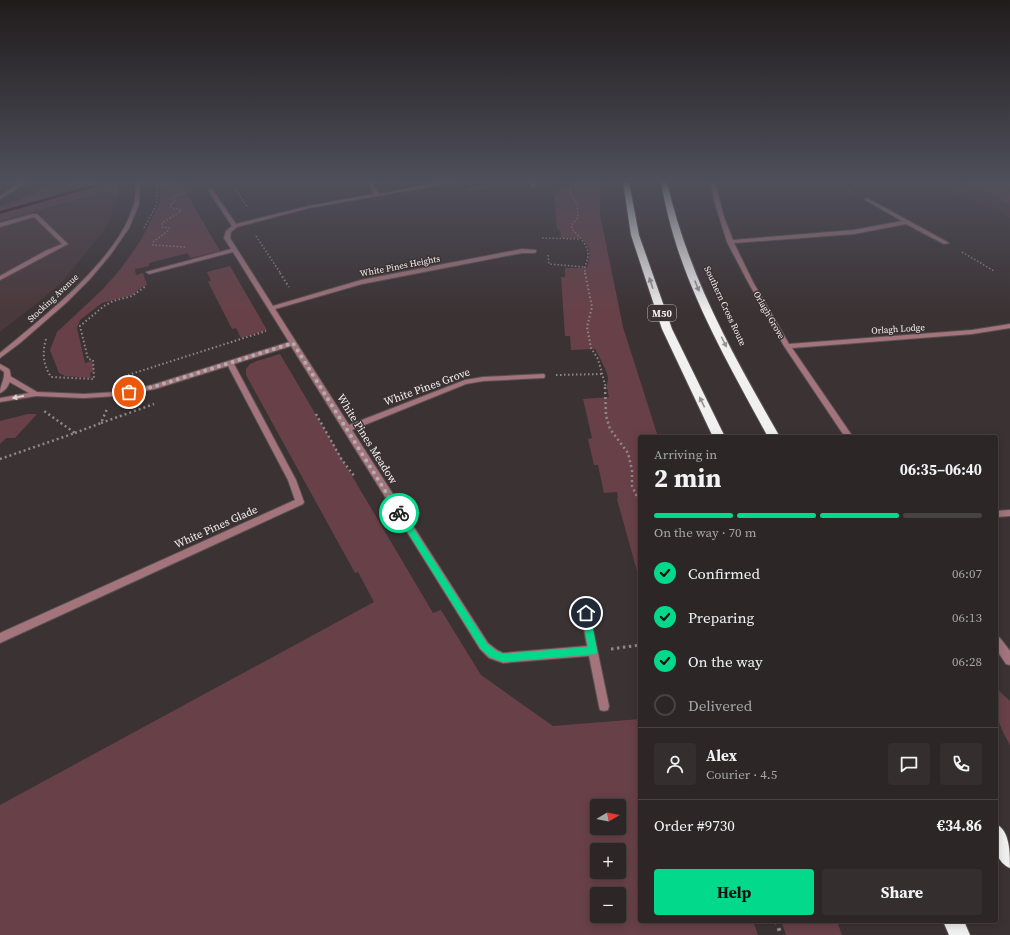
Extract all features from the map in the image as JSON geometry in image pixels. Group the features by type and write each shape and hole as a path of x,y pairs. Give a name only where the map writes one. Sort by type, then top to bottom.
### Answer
{"highway":[{"name":"M50","path":"633,226 635,235 667,329 718,435"},
{"name":"Southern Cross Route","path":"674,226 706,308 773,435"},
{"path":"998,837 1010,858"},
{"path":"954,923 960,935"}],"street":[{"path":"0,278 47,252 65,244 46,226"},
{"name":"Stocking Avenue","path":"0,356 75,292 112,249 127,226"},
{"name":"White Pines Meadow","path":"235,226 229,231 227,238 234,250 484,646 493,654 503,658 593,651"},
{"name":"Orlagh Grove","path":"725,226 730,242 742,269 787,346 848,435"},
{"path":"730,242 854,232 888,226"},
{"path":"914,226 946,243"},
{"path":"149,272 234,250"},
{"name":"White Pines Heights","path":"271,308 361,282 522,251 534,251"},
{"name":"Orlagh Lodge","path":"787,346 972,332 1010,326"},
{"path":"0,400 36,394 84,396 113,394 153,387 293,343"},
{"name":"White Pines Glade","path":"0,638 300,502 292,480 230,362"},
{"path":"0,366 7,371 8,378 0,391"},
{"name":"White Pines Grove","path":"346,429 465,382 483,379 542,376"},
{"path":"8,378 36,394"},
{"path":"998,514 1010,513"},
{"path":"586,613 604,706"},
{"path":"998,644 1010,660"}],"path":[{"path":"162,226 162,227 169,228 169,230 153,242 153,245 190,247"},
{"path":"572,226 572,229 585,244 588,255 584,267 585,280 592,307 587,327 591,348 598,359 606,390 606,416 610,429 628,454 632,470 632,486 638,499"},
{"path":"254,234 291,290"},
{"path":"540,238 580,239"},
{"path":"548,250 549,264 584,267"},
{"path":"962,252 994,271"},
{"path":"51,377 94,379 93,360 88,359 80,326 104,306 113,301 132,296 142,288 150,285 147,276 149,272"},
{"path":"127,375 268,330 264,324"},
{"path":"542,376 602,374"},
{"path":"0,459 101,424 113,394"},
{"path":"41,408 75,433"},
{"path":"593,651 638,645"},
{"path":"777,923 781,935"}],"shaded area":[{"path":"0,226 107,226 62,282 0,332"},
{"path":"148,226 205,226 220,251 190,258 188,253 149,263 149,266 135,269 136,275 143,273 147,285 132,295 102,303 80,320 77,328 85,363 92,361 94,371 90,373 91,378 65,376 59,373 50,350 57,332 102,290 119,271 141,240"},
{"path":"557,226 602,226 623,327 657,435 638,435 638,575 617,499 617,492 604,493 598,465 594,465 588,439 592,438 583,399 609,397 607,387 608,376 595,349 571,350 570,336 565,336 561,277 565,277 565,268 587,268 589,248 581,238 561,238 560,230 557,229"},
{"path":"230,266 267,330 241,338 236,328 232,329 208,282 211,281 207,272"},
{"path":"280,354 433,613 441,610 481,675 553,726 638,719 638,923 754,923 758,935 0,935 0,805 374,602 358,572 355,573 246,375 246,369 250,364"},
{"path":"28,414 37,414 15,438 6,438 0,444 0,421"},
{"path":"998,690 1010,701 1010,745 999,723"},
{"path":"782,923 838,923 842,935 786,935"}],"way so far":[{"path":"129,392 153,387 293,343 399,513"}],"route":[{"path":"399,513 484,646 493,654 503,658 593,651 586,613"}]}
